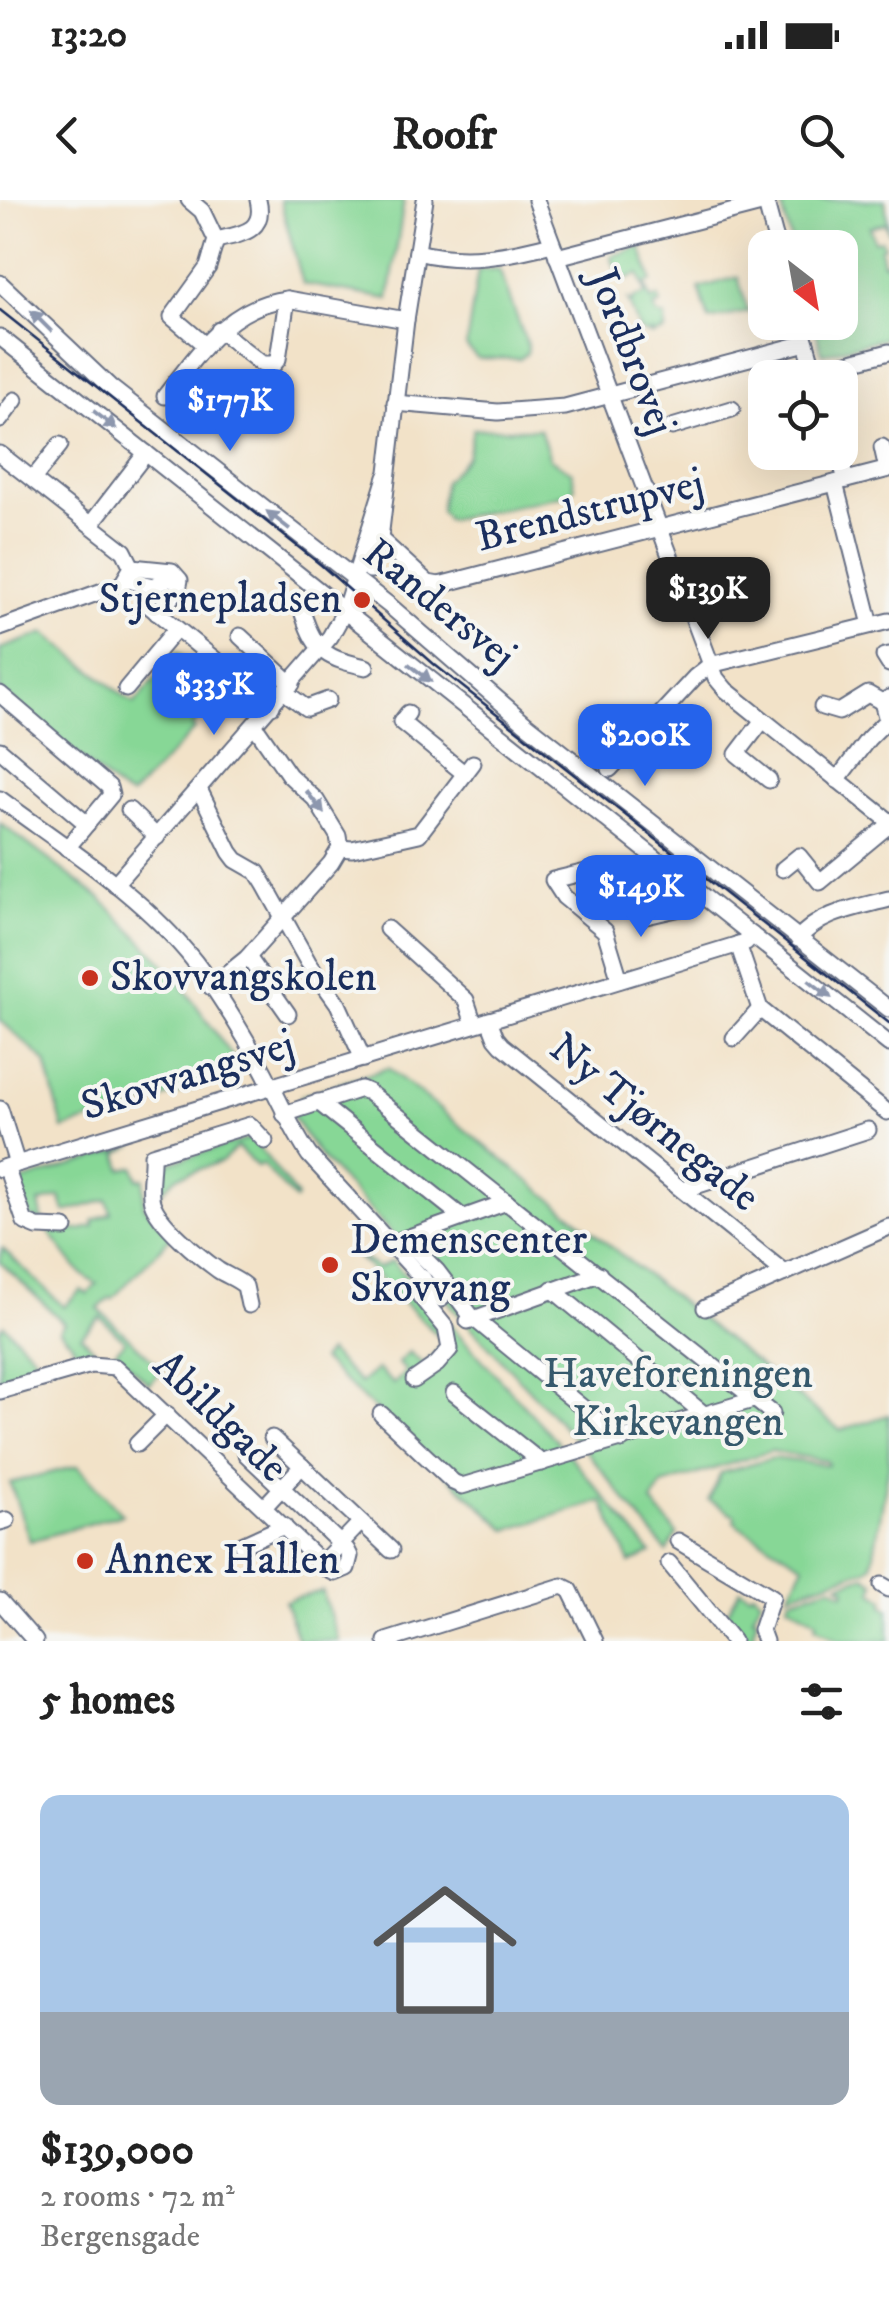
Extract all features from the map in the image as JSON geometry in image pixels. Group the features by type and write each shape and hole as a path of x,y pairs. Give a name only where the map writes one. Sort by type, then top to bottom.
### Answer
{"street":[{"path":"189,200 211,225 216,240 208,267 172,317 204,345"},
{"path":"216,240 256,227 261,219 258,200"},
{"path":"370,570 380,539 424,200"},
{"name":"Jordbrovej","path":"536,200 710,665"},
{"path":"417,252 455,259 555,250 765,201 773,230"},
{"name":"Randersvej","path":"0,283 110,387 425,635 524,722 889,1009"},
{"path":"219,330 262,364 274,364 288,300"},
{"path":"165,396 204,345 229,320 275,301 406,320"},
{"name":"Randersvej","path":"0,337 745,940 889,1044"},
{"path":"805,340 811,360"},
{"path":"395,402 472,411 566,407 806,343"},
{"path":"858,362 889,352"},
{"path":"0,420 15,400"},
{"path":"672,426 732,409"},
{"path":"33,479 60,445"},
{"path":"882,448 888,469"},
{"path":"90,524 146,453"},
{"path":"0,454 124,550 130,574 154,586 171,578"},
{"name":"Brendstrupvej","path":"380,539 423,579 440,584 888,469"},
{"path":"840,470 871,625"},
{"path":"115,884 321,650 344,612 386,477"},
{"path":"0,628 116,587 130,574 169,570 180,580 178,590 153,609 272,706"},
{"path":"303,614 321,650 331,658 366,667"},
{"path":"610,769 695,676 710,665 889,620"},
{"path":"126,689 176,629"},
{"path":"240,636 306,708 328,700"},
{"path":"710,665 726,690 889,823 820,882 799,856 783,869"},
{"path":"0,694 109,786 110,795 67,848"},
{"path":"822,707 839,712 868,694 885,700 887,720 838,780"},
{"path":"211,987 248,957 340,848 414,837 437,813 469,768 401,722 408,713"},
{"path":"764,720 737,754 768,780"},
{"path":"255,726 289,775 316,800 338,836 340,848"},
{"path":"0,750 86,824"},
{"path":"199,790 230,852 257,872 308,962 338,1004 363,1059"},
{"path":"0,799 115,884 156,920 211,987 309,1154 398,1241 438,1271 469,1320 622,1440"},
{"path":"129,810 157,836"},
{"path":"620,980 605,931 564,897 553,880 586,872 642,917 685,907"},
{"path":"798,940 809,926 827,916 889,898"},
{"name":"Ny Tjørnegade","path":"387,928 466,1000 502,1046 785,1273"},
{"path":"683,1190 880,1118 760,1009 745,940"},
{"name":"Skovvangsvej","path":"8,1167 745,940"},
{"path":"248,957 288,1014"},
{"path":"734,1038 760,1009"},
{"path":"284,1114 361,1089 368,1092 772,1413"},
{"path":"318,1102 462,1218"},
{"path":"0,1109 8,1167 25,1222 37,1227 65,1228"},
{"path":"249,1305 245,1286 232,1275 222,1274 182,1241 154,1209 152,1155 250,1125 265,1141"},
{"path":"398,1241 507,1202"},
{"path":"705,1308 889,1227"},
{"path":"398,1241 441,1299"},
{"path":"469,1320 600,1274"},
{"path":"414,1380 448,1354 451,1343 446,1328 420,1296 423,1278"},
{"path":"552,1289 705,1415"},
{"name":"Abildgade","path":"0,1391 104,1364 124,1373 322,1562 361,1522"},
{"path":"454,1393 542,1463"},
{"path":"381,1414 457,1486 753,1400"},
{"path":"137,1444 166,1414"},
{"name":"Abildgade","path":"272,1438 391,1550"},
{"path":"246,1454 340,1543"},
{"path":"264,1507 302,1466"},
{"path":"242,1545 284,1526"},
{"path":"678,1541 772,1597 761,1630 765,1641"},
{"path":"669,1563 733,1641"},
{"path":"386,1641 558,1586 567,1587 595,1641"},
{"path":"0,1601 35,1641"},
{"path":"0,1629 20,1623"}],"green space":[{"path":"280,200 404,200 389,299 303,284"},
{"path":"780,200 885,200 889,234 885,223 870,227 874,241 882,240 883,263 889,262 889,337 822,354 818,340 858,340 858,230 788,230"},
{"path":"641,247 652,281 645,284 651,300 658,297 661,304 654,307 657,315 665,317 665,331 653,335 640,331 628,300 633,303 633,299 646,294 639,274 625,279 623,274 618,275 611,256"},
{"path":"499,269 528,347 520,359 477,358 466,346 478,270"},
{"path":"738,277 748,312 709,320 699,288"},
{"path":"473,429 540,429 550,459 572,472 575,488 569,494 448,520 440,511 444,482 467,457"},
{"path":"45,633 134,704 177,652 228,692 192,726 195,729 131,796 121,792 0,690 0,649"},
{"name":"Skovvangskolen","path":"0,823 101,899 174,974 240,1067 237,1075 63,1129 46,1062 0,1020"},
{"name":"Haveforeningen Kirkevangen","path":"388,1068 840,1430 889,1415 889,1465 872,1565 868,1569 789,1594 804,1565 739,1526 734,1521 736,1516 709,1500 721,1473 773,1458 828,1465 827,1461 771,1451 662,1485 652,1502 677,1534 667,1552 587,1452 318,1154 292,1116 301,1096"},
{"path":"252,1138 297,1197 295,1200 262,1164 258,1167 237,1147 223,1161 176,1177 154,1199 161,1165"},
{"path":"134,1146 118,1154 122,1169 134,1167 138,1179 144,1178 144,1206 172,1236 98,1309 163,1370 149,1384 112,1355 125,1341 100,1317 81,1336 98,1353 79,1357 59,1330 64,1323 0,1262 2,1248 64,1307 81,1290 88,1294 97,1284 76,1268 47,1230 94,1226 93,1221 111,1213 107,1200 65,1212 60,1197 39,1203 43,1221 31,1217 16,1183"},
{"name":"Haveforeningen Kirkevangen","path":"353,1252 378,1268 392,1261 571,1457 651,1553 630,1563 602,1501 507,1530 321,1360 328,1352 360,1383 377,1369 394,1384 406,1371 398,1363 409,1352 424,1365 445,1343"},
{"path":"4,1325 36,1358 40,1369 0,1381 0,1330"},
{"path":"78,1466 122,1514 30,1541 10,1483"},
{"path":"865,1576 875,1583 872,1591 884,1599 884,1606 889,1609 889,1641 841,1641 788,1604 790,1599 831,1586 844,1593 846,1589 839,1584"},
{"path":"740,1589 749,1594 754,1592 761,1599 753,1617 757,1618 755,1641 744,1641 725,1617"},
{"path":"322,1591 339,1641 298,1641 285,1601"}],"tunnel":[{"path":"269,366 284,404"}],"tram line":[{"path":"0,310 321,565 435,665 889,1023"}],"place":[{"name":"Stjernepladsen","path":"362,600"},
{"name":"Skovvangskolen","path":"90,978"},
{"name":"Demenscenter Skovvang","path":"330,1265"},
{"name":"Annex Hallen","path":"85,1561"}]}
